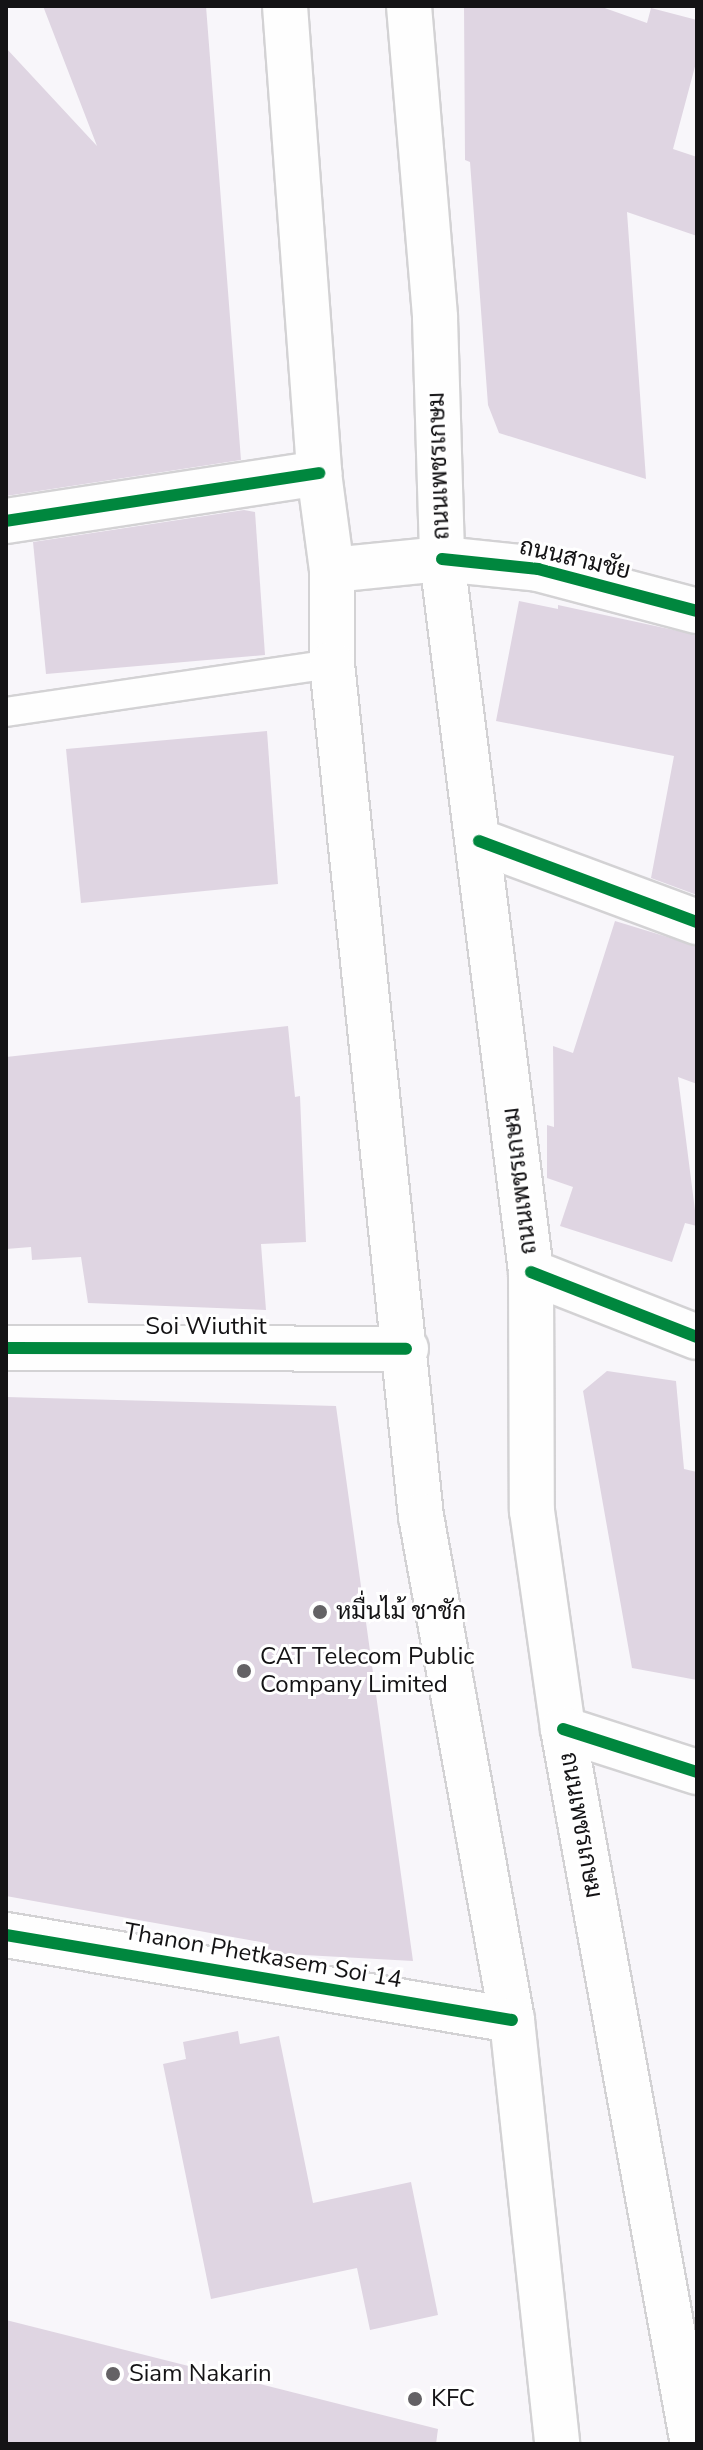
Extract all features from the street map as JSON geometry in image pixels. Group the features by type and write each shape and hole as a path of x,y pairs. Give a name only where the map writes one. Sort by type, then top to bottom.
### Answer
{"main road":[{"path":"285,6 319,473 332,570 332,664 406,1349 421,1516 512,2020 557,2444"},
{"name":"ถนนเพชรเกษม","path":"409,6 435,318 442,559 531,1272 532,1511 563,1729 693,2444"},
{"path":"6,521 319,473"},
{"name":"ถนนสามชัย","path":"332,570 442,559 538,569 697,611"},
{"path":"479,841 697,922"},
{"path":"531,1272 697,1337"},
{"name":"Soi Wiuthit","path":"6,1348 406,1349"},
{"path":"563,1729 697,1772"},
{"name":"Thanon Phetkasem Soi 14","path":"6,1935 512,2020"}],"lane":[{"path":"6,712 332,664"}],"building":[{"path":"43,6 206,6 241,460 6,496 6,48 97,146"},
{"path":"464,6 599,6 647,23 651,8 697,20 697,59 673,149 697,157 697,236 627,212 646,479 499,433 488,405 470,162 465,160"},
{"path":"244,510 255,512 265,655 46,674 33,542"},
{"path":"519,601 558,609 558,605 697,635 697,895 651,878 674,756 496,721"},
{"path":"267,731 278,884 81,903 66,749"},
{"path":"615,921 697,946 697,1084 678,1077 697,1226 685,1223 672,1262 560,1226 573,1187 547,1178 547,1125 554,1127 553,1046 573,1053"},
{"path":"288,1026 295,1097 300,1096 306,1242 261,1244 266,1310 88,1303 81,1257 32,1260 31,1247 6,1249 6,1057"},
{"path":"607,1371 676,1381 684,1469 697,1472 697,1680 632,1668 583,1391"},
{"name":"CAT Telecom Public Company Limited","path":"6,1397 336,1406 413,1961 268,1953 266,1943 6,1896"},
{"path":"238,2031 240,2044 279,2036 313,2203 411,2182 438,2315 370,2330 357,2268 211,2299 163,2064 186,2059 183,2042"},
{"name":"Siam Nakarin","path":"6,2320 438,2429 436,2444 6,2444"}],"cycle path":[{"path":"6,521 319,473"},
{"path":"442,559 538,569 697,611"},
{"path":"479,841 697,922"},
{"path":"531,1272 697,1337"},
{"path":"6,1348 406,1349"},
{"path":"563,1729 697,1772"},
{"path":"6,1935 512,2020"}],"place":[{"name":"หมื่นไม้ ชาชัก","path":"320,1612"},
{"name":"CAT Telecom Public Company Limited","path":"244,1671"},
{"name":"Siam Nakarin","path":"113,2374"},
{"name":"KFC","path":"415,2399"}]}
